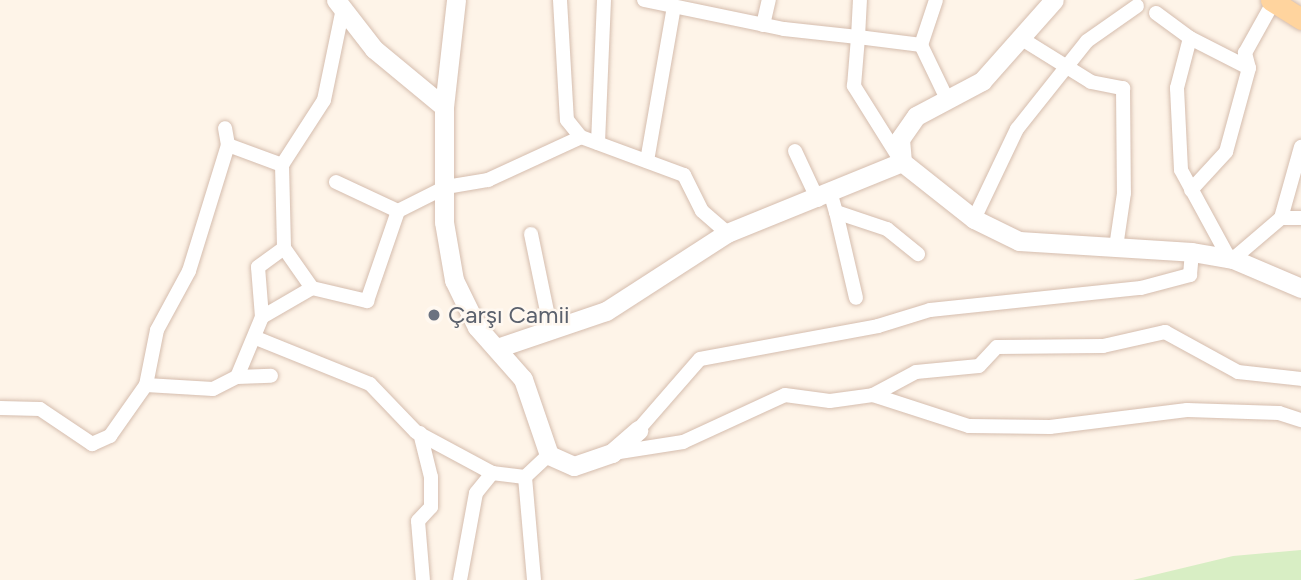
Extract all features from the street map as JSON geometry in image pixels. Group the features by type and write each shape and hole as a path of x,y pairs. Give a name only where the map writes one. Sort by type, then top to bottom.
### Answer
{"main road":[{"path":"456,0 444,107 444,222 454,279 477,327 500,347 523,379 549,455 574,466 612,453 638,430"},
{"path":"1054,0 982,81 916,116 900,139 902,162 974,219 1019,241 1192,252 1231,259 1301,288"},
{"path":"339,7 374,49 444,107"},
{"path":"500,347 606,311 727,233 828,202 902,162"}],"street":[{"path":"560,0 563,102 567,120 581,136 684,175 702,211 727,233"},
{"path":"598,143 604,0"},
{"path":"644,0 763,25 921,46"},
{"path":"763,25 769,0"},
{"path":"860,0 854,86 902,162"},
{"path":"936,0 921,46 947,99"},
{"path":"647,161 674,6"},
{"path":"974,219 1017,129 1087,41 1137,6"},
{"path":"1191,190 1226,152 1249,68 1245,53 1286,6"},
{"path":"339,7 324,100 282,165 284,248 312,288 367,301 398,211 446,187 488,180 581,136"},
{"path":"1156,13 1190,38 1249,68"},
{"path":"1190,38 1177,88 1181,170 1231,259 1281,218 1301,147"},
{"path":"1022,39 1091,82 1123,88 1124,193 1116,247"},
{"path":"0,408 40,409 99,445 146,385 157,330 189,271 228,145 225,128"},
{"path":"228,145 282,165"},
{"path":"795,151 828,202 856,298"},
{"path":"336,182 398,211"},
{"path":"828,202 887,229 918,254"},
{"path":"1281,218 1301,218"},
{"path":"531,234 551,331"},
{"path":"237,377 256,338 262,317 258,267 284,248"},
{"path":"638,430 700,359 865,329 930,310 1141,288 1191,275 1192,252"},
{"path":"262,317 312,288"},
{"path":"612,453 683,442 785,395 830,401 873,395 916,372 979,366 997,347 1103,346 1165,332 1238,372 1301,379"},
{"path":"256,338 370,384 420,433 492,473 525,477 549,455"},
{"path":"146,385 213,388 237,377 271,376"},
{"path":"873,395 969,426 1050,427 1187,410 1279,413 1301,420"},
{"path":"420,433 431,477 431,507 418,521 423,580"},
{"path":"460,580 476,493 492,473"},
{"path":"525,477 534,580"}],"green space":[{"path":"1301,550 1301,580 1133,580 1233,556"}],"place":[{"name":"Çarşı Camii","path":"434,315"}]}
